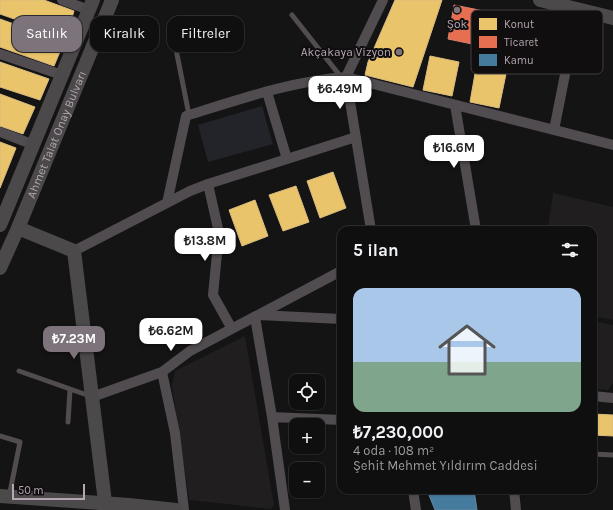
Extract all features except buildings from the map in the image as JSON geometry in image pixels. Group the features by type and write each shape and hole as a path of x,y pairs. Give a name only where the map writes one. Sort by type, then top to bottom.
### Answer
{"main road":[{"name":"Ahmet Talat Onay Bulvarı","path":"0,268 112,0"},
{"path":"540,0 560,2 582,10"},
{"name":"Ahmet Talat Onay Bulvarı","path":"1,223 91,5"},
{"path":"603,15 613,18"},
{"path":"18,228 74,251 106,507"},
{"path":"5,497 106,507 176,510"}],"street":[{"path":"62,0 91,5"},
{"path":"369,226 356,137 344,78 383,0"},
{"path":"0,54 62,75"},
{"path":"554,130 565,74"},
{"path":"167,203 186,116 267,92 319,80 344,78 613,145"},
{"path":"267,92 287,159"},
{"path":"455,105 475,226"},
{"path":"0,132 34,145"},
{"path":"74,251 167,203 208,184 356,137"},
{"path":"208,184 220,233 213,295 232,329"},
{"path":"92,397 162,372 190,351 337,273"},
{"path":"257,316 337,319"},
{"path":"257,316 285,510"},
{"path":"162,372 175,433 184,510"},
{"path":"597,396 613,398"},
{"path":"272,417 337,420"},
{"path":"414,494 416,510"},
{"path":"514,494 516,510"}],"lane":[{"path":"292,15 344,78"},
{"path":"177,52 190,115"},
{"path":"19,371 92,397"},
{"path":"68,422 70,390"},
{"path":"0,436 20,442 5,497"},
{"path":"597,454 613,455"}],"shaded area":[{"path":"262,106 273,144 208,162 198,125"},
{"path":"553,193 613,207 613,320 597,317 597,226 549,226"},
{"path":"597,322 613,325 613,383 608,390 597,389"},
{"path":"245,336 274,505 271,509 189,500 172,386 175,371"}],"place":[{"name":"Şok","path":"457,10"},
{"name":"Akçakaya Vizyon","path":"399,52"}]}
